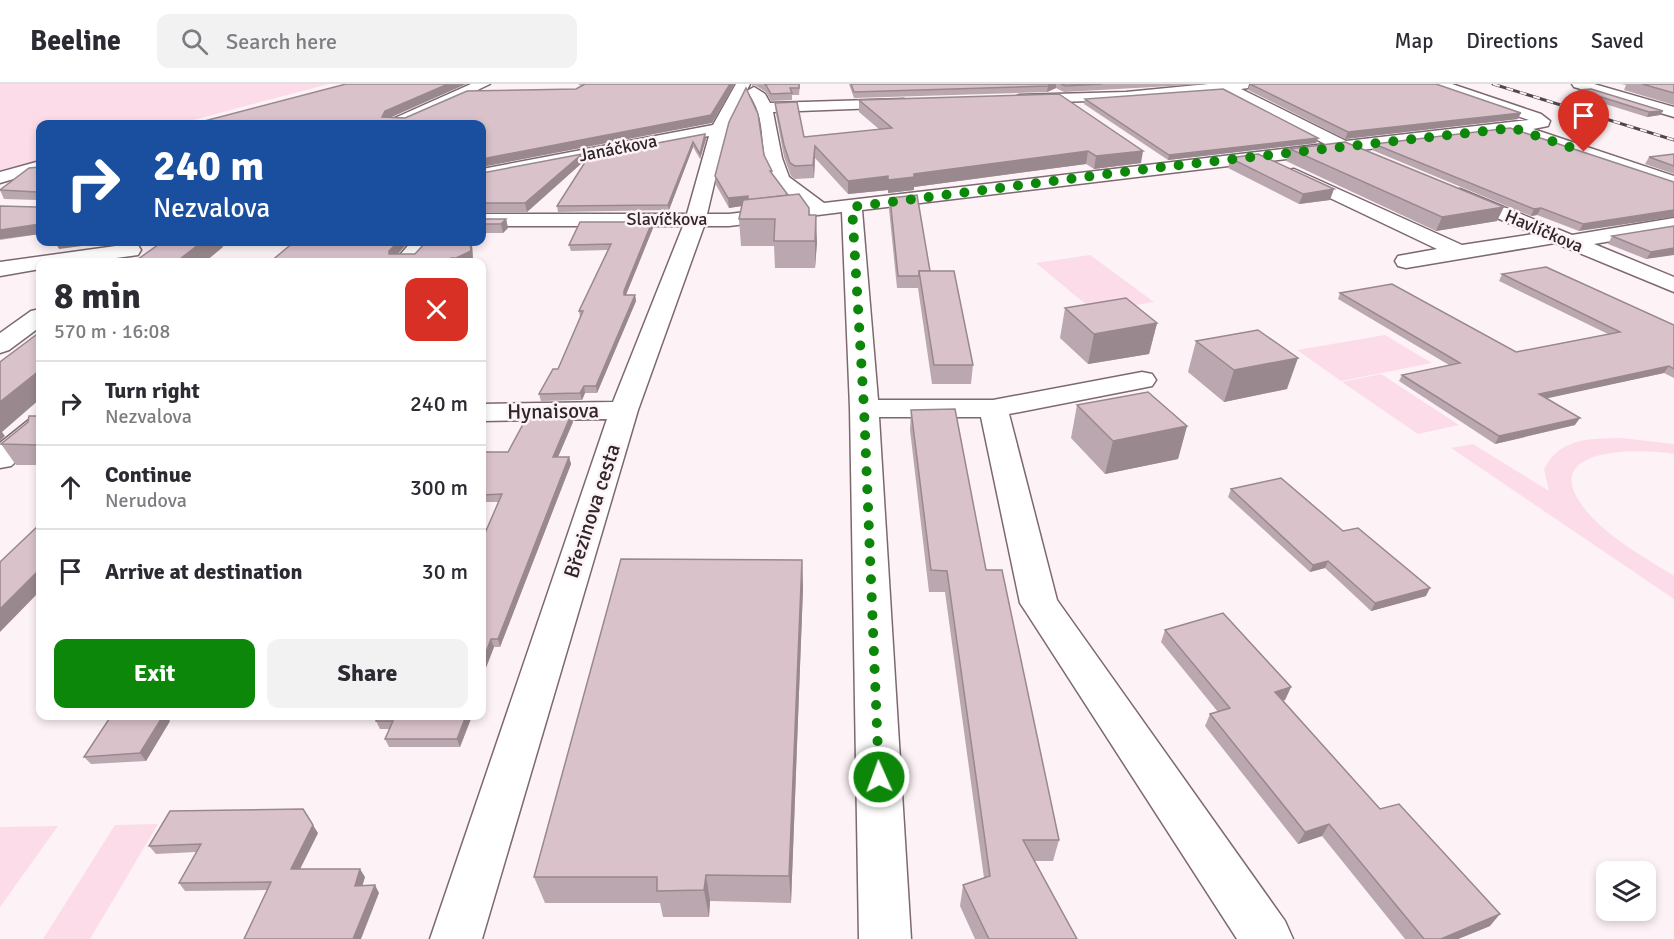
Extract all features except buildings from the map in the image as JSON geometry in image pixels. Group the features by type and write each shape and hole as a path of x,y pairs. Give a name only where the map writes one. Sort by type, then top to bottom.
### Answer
{"street":[{"path":"402,120 483,84"},
{"path":"763,108 913,102 897,84"},
{"path":"1040,84 1078,110"},
{"path":"1001,99 1126,96 1222,85 1253,84"},
{"name":"Slavíčkova","path":"486,220 729,220 1542,123 1542,121 1438,84"},
{"path":"1579,84 1674,112"},
{"path":"1605,84 1674,104"},
{"path":"1222,85 1343,147 1380,162"},
{"path":"742,86 757,93 763,108 773,161 781,179 837,208 864,408 885,939"},
{"name":"Březinova cesta","path":"456,939 624,410 696,219 719,129 742,86"},
{"path":"465,92 499,91"},
{"path":"1655,106 1674,104"},
{"path":"1513,128 1674,182"},
{"name":"Janáčkova","path":"486,173 719,129"},
{"path":"1146,156 1162,167"},
{"path":"1256,156 1457,251"},
{"path":"0,177 36,167"},
{"name":"Havlíčkova","path":"1442,188 1674,285"},
{"path":"1406,261 1457,251 1674,224"},
{"path":"408,258 419,246"},
{"path":"76,258 129,251"},
{"path":"0,269 36,264"},
{"path":"0,345 36,319"},
{"path":"864,408 993,409 1142,380"},
{"path":"993,409 1039,603 1267,939"},
{"name":"Hynaisova","path":"486,412 624,410"},
{"path":"0,459 36,428"}],"shaded area":[{"path":"0,84 329,84 193,120 36,120 36,163 0,173"},
{"path":"1090,255 1154,302 1095,312 1036,263"},
{"path":"1385,335 1432,363 1341,381 1297,350"},
{"path":"1381,374 1459,425 1418,434 1342,382"},
{"path":"1622,438 1674,444 1674,454 1634,451 1593,457 1579,465 1572,477 1575,494 1600,525 1631,549 1674,576 1674,599 1451,448 1473,444 1549,491 1544,469 1551,459 1567,445 1587,440"},
{"path":"158,824 90,939 43,939 115,825"},
{"path":"58,826 0,907 0,827"}],"railway":[{"path":"1493,84 1674,140"}],"route":[{"path":"879,777 864,408 852,207 1162,167 1513,128 1584,152"}]}
